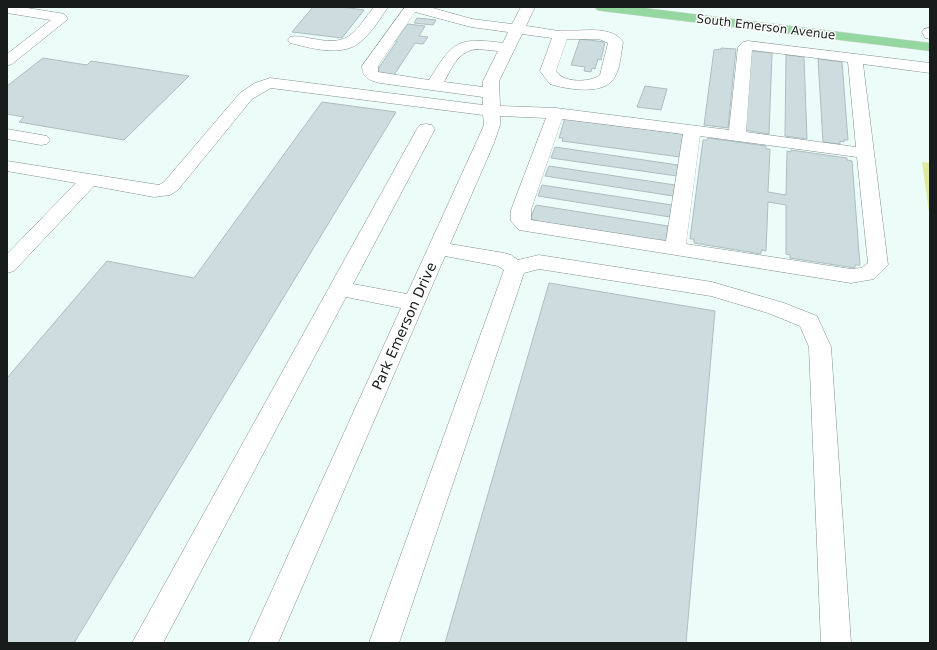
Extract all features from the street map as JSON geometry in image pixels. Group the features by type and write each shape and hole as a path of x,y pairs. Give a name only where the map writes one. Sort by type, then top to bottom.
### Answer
{"main road":[{"name":"South Emerson Avenue","path":"602,7 930,47"},
{"path":"914,31 930,33"}],"street":[{"path":"295,40 335,46 348,43 354,40 381,7"},
{"path":"492,102 434,85 380,78 370,74 370,66 413,7 471,23 518,28 561,35 599,35 610,38 616,42 607,77 600,83 590,85 556,81 550,76 548,71 561,35"},
{"name":"Park Emerson Drive","path":"263,643 485,143 492,125 492,81 528,7"},
{"path":"7,61 61,19 59,17 12,11"},
{"path":"434,85 455,51 463,45 472,44 508,48"},
{"path":"737,136 744,47 748,46 930,68"},
{"path":"556,113 521,210 521,221 526,226 851,276 867,274 878,265 855,59"},
{"path":"7,166 154,191 163,190 171,186 246,96 261,86 270,83 492,102 556,113 865,153"},
{"path":"147,643 426,130"},
{"path":"675,249 692,130"},
{"path":"7,134 41,140"},
{"path":"7,266 90,180"},
{"path":"438,248 504,260 515,268"},
{"path":"515,268 539,262 712,289 776,308 808,321 820,347 836,643"},
{"path":"384,643 515,268"},
{"path":"340,289 414,302"}],"green space":[{"path":"922,162 930,163 930,219"}],"building":[{"path":"313,7 342,7 364,10 342,38 292,32"},
{"path":"417,18 436,20 433,25 414,23"},
{"path":"408,24 425,26 419,36 428,37 423,44 415,43 394,75 376,72 397,41 395,41"},
{"path":"580,39 605,42 601,60 598,59 595,69 592,68 591,72 584,71 585,67 571,65"},
{"path":"721,48 736,49 728,128 704,125 714,50"},
{"path":"750,51 772,53 769,134 744,130"},
{"path":"786,55 804,57 807,139 785,136"},
{"path":"43,58 87,65 91,61 189,76 124,140 19,122 24,117 7,114 7,86"},
{"path":"818,59 842,62 848,140 844,140 844,142 840,141 840,144 823,142"},
{"path":"645,86 667,89 661,110 637,107"},
{"path":"322,102 396,112 74,643 7,643 7,378 107,261 194,278"},
{"path":"565,118 683,134 680,157 562,141 563,138 559,138"},
{"path":"708,138 766,146 766,149 770,149 768,192 786,195 787,151 791,152 791,150 847,158 847,160 852,161 860,265 855,265 855,268 790,258 790,255 786,254 786,205 768,202 766,251 761,250 761,254 694,243 694,239 690,239 703,140 707,140"},
{"path":"555,147 678,165 677,176 551,158"},
{"path":"549,166 675,185 673,196 545,176"},
{"path":"542,185 672,205 670,217 538,196"},
{"path":"536,205 668,226 666,241 661,240 661,244 533,223 535,220 530,219"},
{"path":"549,283 715,311 686,643 445,643"}]}
